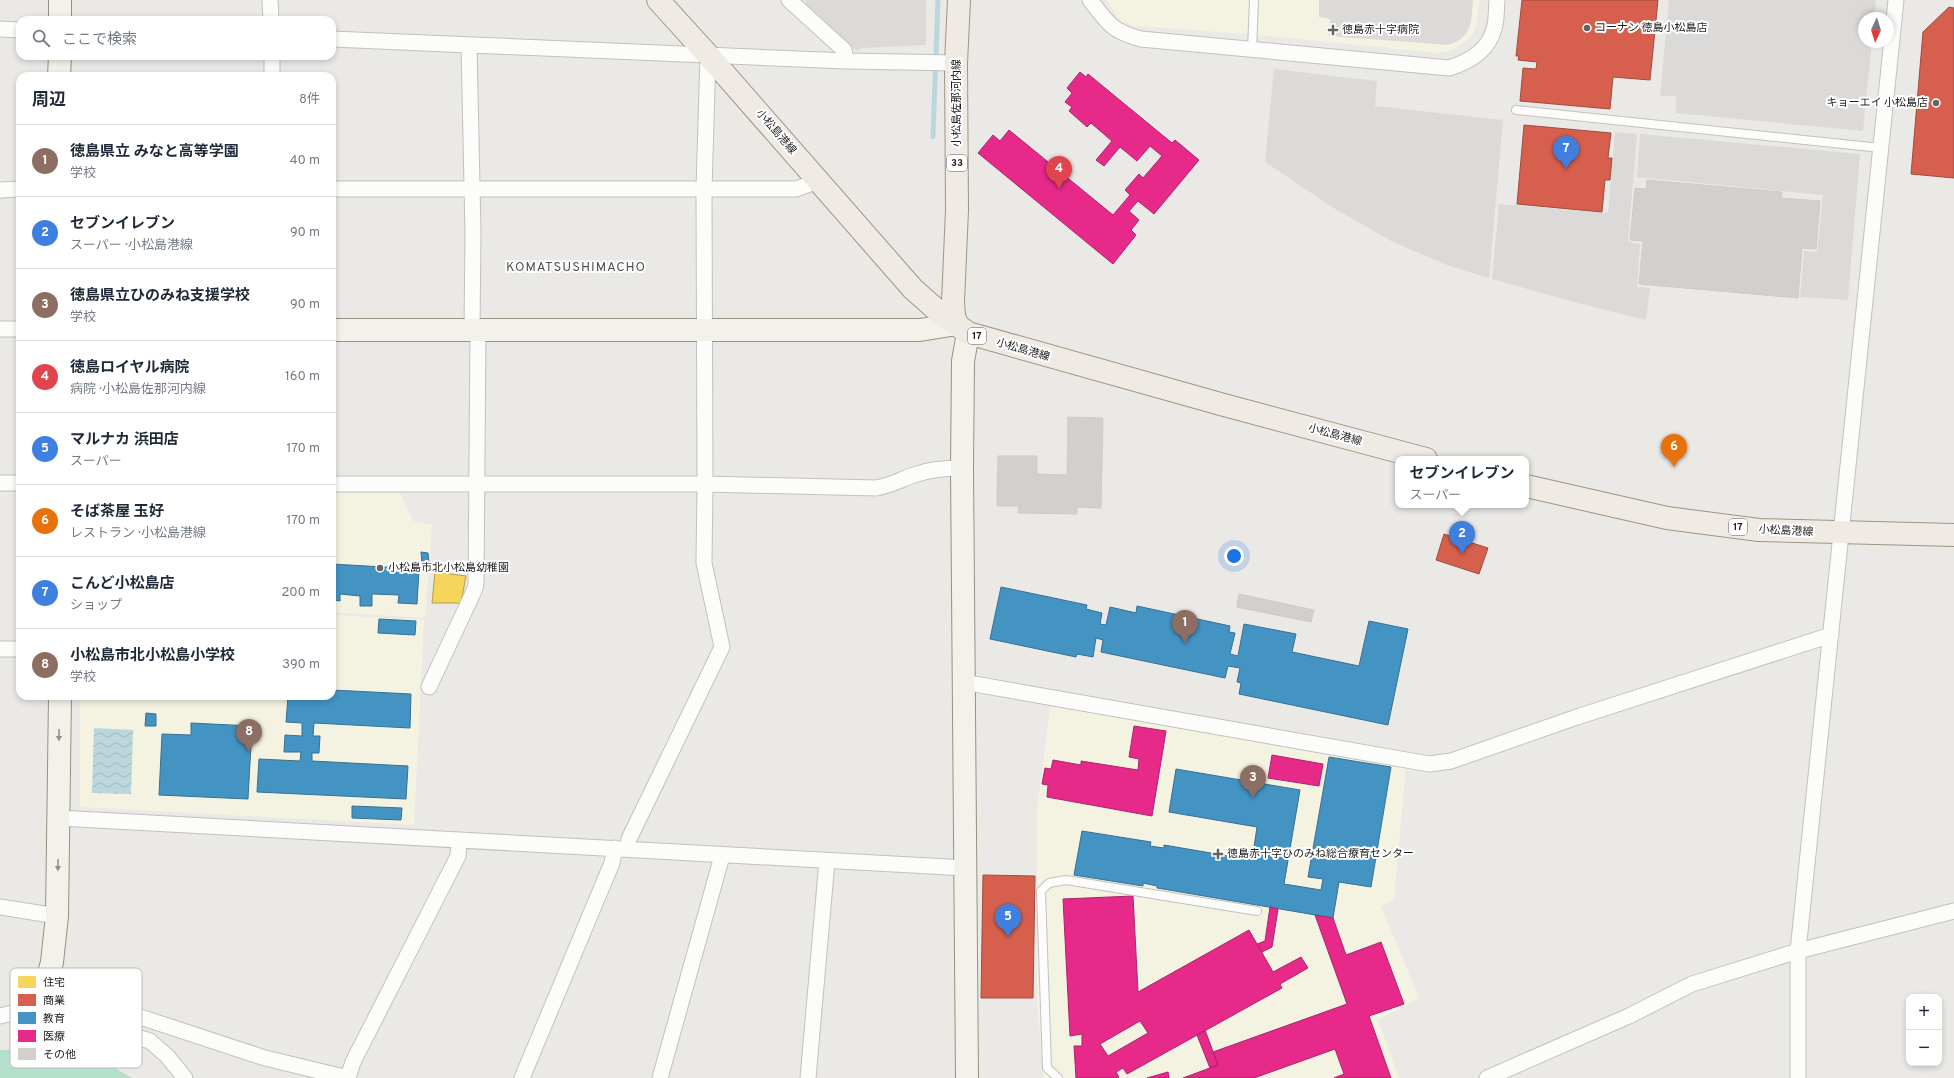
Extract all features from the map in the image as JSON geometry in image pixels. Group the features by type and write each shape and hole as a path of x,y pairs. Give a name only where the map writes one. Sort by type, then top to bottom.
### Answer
{"main road":[{"name":"小松島港線","path":"658,0 913,289 939,312 963,329 1224,405 1415,456"},
{"name":"小松島佐那河内線","path":"959,0 950,64 957,210 953,302 954,316 963,329"},
{"name":"小松島港線","path":"1529,487 1666,518 1759,530 1954,535"}],"street":[{"path":"60,0 60,16"},
{"path":"270,0 271,16"},
{"path":"789,0 844,50 846,61"},
{"path":"1090,0 1111,27 1126,35 1141,39 1449,68 1467,62 1482,50 1494,29 1497,0"},
{"path":"1798,1078 1798,951 1896,0"},
{"path":"0,29 16,30"},
{"path":"336,39 469,46 950,64"},
{"path":"429,687 474,591 478,484 469,46"},
{"path":"522,1078 612,863 629,839 722,648 704,563 704,189 708,55"},
{"path":"59,72 60,60"},
{"path":"272,60 272,72"},
{"path":"336,189 796,189 818,181"},
{"path":"0,190 16,190"},
{"path":"0,329 16,329"},
{"path":"336,330 963,329 963,682 967,1078"},
{"path":"336,484 705,484 876,488 892,485 916,474 941,468 962,468"},
{"path":"0,483 16,483"},
{"path":"963,682 1429,764 1451,761 1584,714 1831,636"},
{"path":"0,649 16,650"},
{"path":"50,968 57,916 60,700"},
{"path":"59,818 621,849 722,856 966,868"},
{"path":"142,1023 264,1058 348,1078 353,1062 458,856 459,840"},
{"path":"660,1078 722,856"},
{"path":"808,1078 827,861"},
{"path":"0,907 57,916"},
{"path":"1487,1078 1629,1016 1692,984 1798,951 1954,911"},
{"path":"0,1016 10,1014"},
{"path":"142,1039 150,1041 167,1056 185,1078"}],"lane":[{"path":"1252,50 1254,0"},
{"path":"1516,110 1881,148"},
{"path":"1058,1078 1047,1068 1043,997 1041,892 1049,883 1066,880 1258,912"}],"shaded area":[{"path":"805,0 926,0 926,45 863,48 857,51 807,5"},
{"name":"徳島赤十字病院","path":"1106,0 1480,0 1477,24 1470,38 1455,49 1437,53 1248,34 1134,26 1121,21"},
{"path":"1319,0 1473,0 1471,23 1466,34 1458,41 1449,45 1329,36 1330,19 1319,17"},
{"path":"1669,0 1876,0 1875,12 1858,12 1858,48 1871,48 1863,131 1676,113 1676,96 1660,96"},
{"path":"1274,69 1377,81 1375,106 1503,120 1489,278 1447,265 1393,242 1332,207 1265,162"},
{"path":"1615,132 1637,134 1628,242 1640,244 1637,287 1650,288 1646,320 1492,279 1499,204 1608,213"},
{"path":"1640,134 1860,154 1848,300 1800,297 1804,251 1817,252 1823,195 1637,177"},
{"name":"小松島市北小松島幼稚園","path":"336,493 400,493 413,521 432,525 425,618 336,612"},
{"path":"336,615 424,620 414,825 80,807 80,700 336,700"},
{"name":"徳島赤十字ひのみね総合療育センター","path":"1051,702 1406,765 1394,900 1381,906 1419,998 1378,1020 1399,1078 1044,1078 1037,1001 1037,809"}],"green space":[{"path":"0,1050 10,1050 10,1068 115,1068 132,1078 0,1078"}],"water":[{"path":"94,728 133,730 131,794 92,793"}],"building: 住宅":[{"path":"435,572 466,576 461,603 432,603"}],"building: 商業":[{"name":"コーナン 徳島小松島店","path":"1522,0 1658,0 1650,80 1613,77 1610,109 1520,101 1523,68 1536,69 1537,62 1518,60 1519,56 1516,56"},
{"name":"キョーエイ 小松島店","path":"1949,7 1954,8 1954,178 1911,174 1923,32"},
{"path":"1524,125 1611,133 1608,158 1612,158 1610,180 1605,180 1602,212 1517,204"},
{"path":"1444,534 1488,548 1479,574 1436,560"},
{"path":"983,875 1035,876 1033,998 981,998"}],"building: 教育":[{"path":"421,552 428,553 429,563 422,564"},
{"path":"336,564 419,569 417,604 398,603 399,595 372,594 372,606 360,606 360,596 340,594 340,601 336,600"},
{"path":"1001,587 1087,605 1086,609 1102,613 1100,624 1106,625 1110,607 1136,613 1137,606 1230,626 1229,632 1235,633 1230,654 1238,656 1244,624 1296,634 1292,652 1359,666 1369,621 1408,629 1388,725 1239,694 1241,683 1237,682 1240,668 1228,666 1225,678 1101,652 1103,640 1096,638 1093,657 1077,654 1076,657 990,639"},
{"path":"379,619 416,621 415,635 378,633"},
{"path":"336,690 411,694 410,728 314,723 313,736 320,736 319,753 312,753 312,761 408,766 406,799 257,792 259,759 300,761 301,752 284,752 285,735 302,736 302,723 286,722 288,700 336,700"},
{"path":"146,713 156,714 156,726 145,726"},
{"path":"191,723 252,726 248,799 159,795 162,734 191,735"},
{"path":"1329,757 1391,767 1371,887 1339,882 1333,918 1157,888 1157,886 1143,883 1143,886 1074,875 1082,831 1151,842 1150,846 1164,848 1164,845 1252,860 1257,827 1169,812 1176,769 1300,790 1284,884 1321,890 1323,879 1308,877"},
{"path":"352,806 402,808 401,820 352,818"}],"building: 医療":[{"path":"1080,72 1086,77 1088,74 1172,143 1175,140 1199,160 1154,214 1138,201 1129,211 1139,220 1131,230 1136,235 1113,264 978,153 993,135 1000,141 1009,130 1113,215 1130,195 1125,190 1139,174 1143,178 1162,156 1150,146 1137,161 1120,147 1104,166 1096,160 1112,141 1091,123 1087,127 1069,111 1072,107 1065,102 1072,93 1067,88"},
{"path":"1134,726 1166,731 1152,816 1047,797 1048,785 1042,784 1045,768 1051,769 1053,760 1081,765 1081,761 1138,770 1139,759 1129,757"},
{"path":"1272,755 1323,764 1319,786 1268,778"},
{"path":"1133,896 1138,992 1249,930 1273,972 1301,957 1308,968 1280,984 1282,988 1127,1074 1123,1068 1116,1072 1119,1077 1117,1078 1076,1078 1074,1046 1082,1046 1082,1034 1070,1036 1063,899","holes":["1140,1021 1148,1033 1108,1056 1100,1044"]},
{"path":"1270,907 1278,909 1272,947 1262,952 1257,944 1265,941"},
{"path":"1315,915 1333,918 1346,955 1381,942 1404,1004 1369,1016 1391,1078 1334,1078 1344,1074 1335,1049 1254,1078 1183,1078 1218,1065 1213,1052 1347,1004"},
{"path":"1205,1030 1218,1065 1210,1068 1197,1035"},
{"path":"1168,1072 1169,1078 1147,1078"}],"building: その他":[{"path":"1647,180 1782,192 1781,198 1820,201 1816,249 1802,248 1798,298 1639,284 1643,241 1630,240 1635,188 1646,189"},
{"path":"1068,417 1103,418 1101,508 1077,507 1077,514 1018,513 1019,506 997,506 998,456 1037,456 1037,474 1067,475"},
{"path":"1239,594 1314,610 1311,622 1237,607"}],"waterway":[{"path":"933,137 938,0"}],"place":[{"name":"コーナン 徳島小松島店","path":"1587,28"},
{"name":"徳島赤十字病院","path":"1333,30"},
{"name":"キョーエイ 小松島店","path":"1936,103"},
{"name":"こんど小松島店","path":"1566,169"},
{"name":"徳島ロイヤル病院","path":"1059,189"},
{"name":"そば茶屋 玉好","path":"1674,467"},
{"name":"セブンイレブン","path":"1462,554"},
{"name":"小松島市北小松島幼稚園","path":"380,568"},
{"name":"徳島県立 みなと高等学園","path":"1185,643"},
{"name":"小松島市北小松島小学校","path":"249,752"},
{"name":"徳島県立ひのみね支援学校","path":"1253,798"},
{"name":"徳島赤十字ひのみね総合療育センター","path":"1218,854"},
{"name":"マルナカ 浜田店","path":"1008,937"}],"district":[{"name":"KOMATSUSHIMACHO","path":"576,268"}]}
